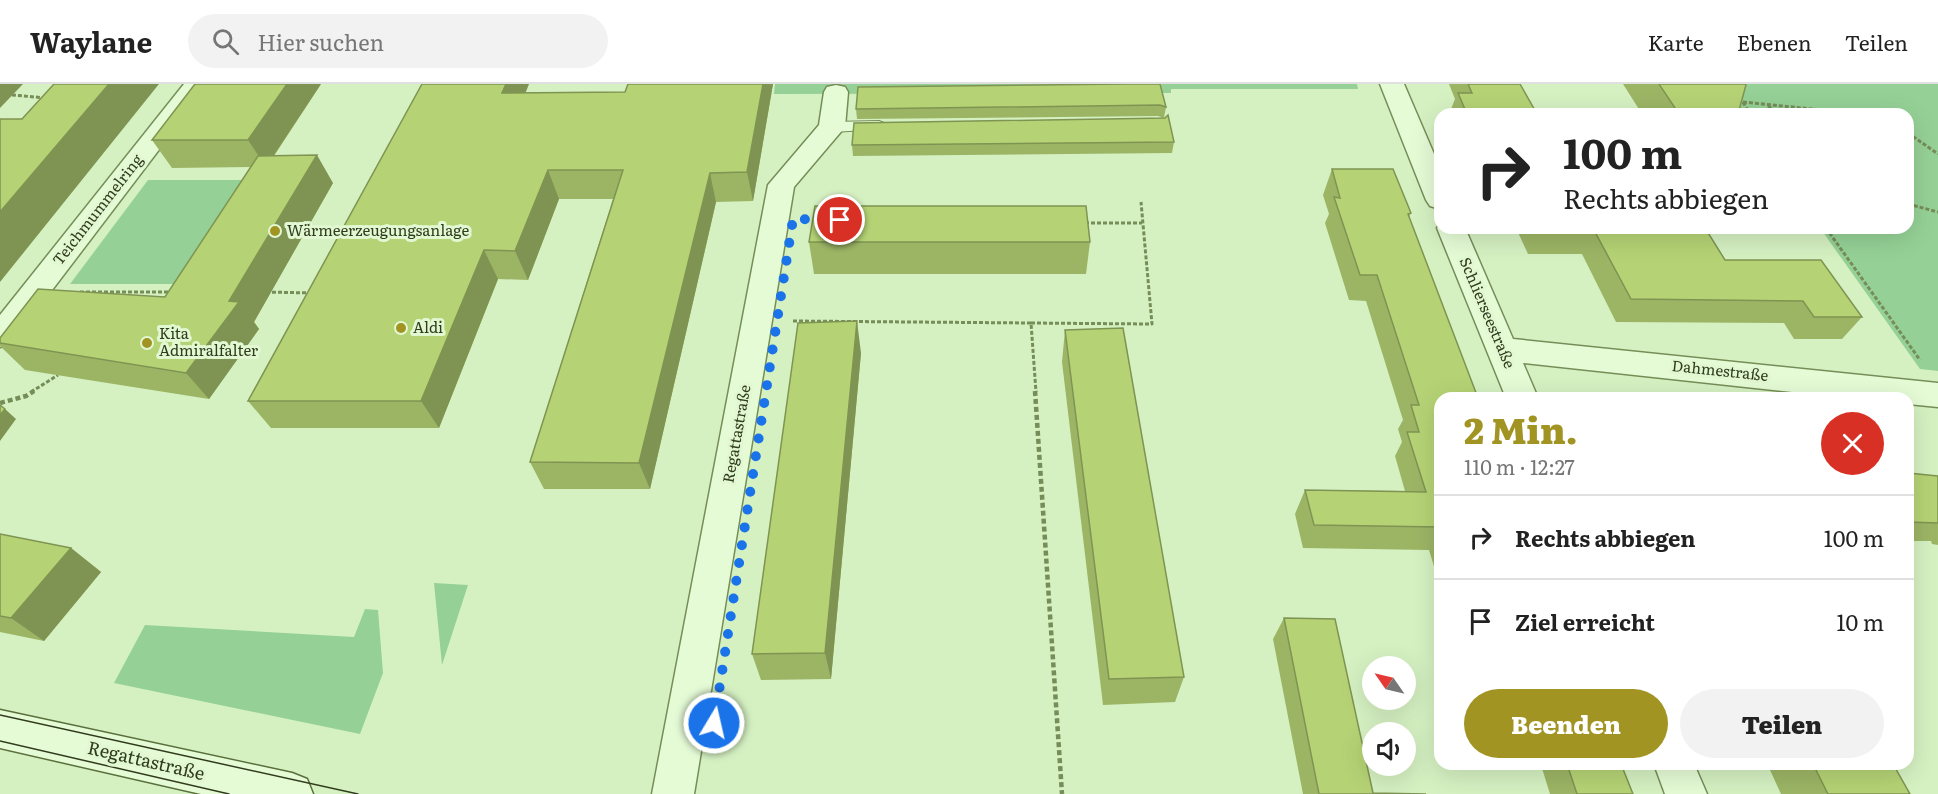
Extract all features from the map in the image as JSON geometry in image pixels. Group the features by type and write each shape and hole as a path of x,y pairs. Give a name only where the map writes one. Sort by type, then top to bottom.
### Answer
{"street":[{"name":"Teichmummelring","path":"0,336 196,84"},
{"path":"1392,84 1434,186"},
{"path":"832,127 836,92"},
{"name":"Regattastraße","path":"673,794 781,185 832,127"},
{"name":"Schlierseestraße","path":"1454,234 1520,392"},
{"name":"Dahmestraße","path":"1502,349 1938,394"},
{"name":"Regattastraße","path":"0,729 292,794"},
{"path":"1676,770 1686,794"}],"lane":[{"path":"832,127 891,126"}],"path":[{"path":"0,94 57,98"},
{"path":"38,106 46,98"},
{"path":"1746,108 1743,102 1805,108"},
{"path":"1767,104 1772,108"},
{"path":"1914,137 1938,154"},
{"path":"789,321 1152,324 1141,202"},
{"path":"1914,206 1938,212"},
{"path":"1084,222 1142,223"},
{"path":"1830,234 1924,366"},
{"path":"34,292 175,292"},
{"path":"256,292 313,292"},
{"path":"1031,323 1062,794"},
{"path":"0,403 26,396 58,375"}],"green space":[{"path":"775,84 1357,84 1358,89 1171,89 1171,93 774,94"},
{"path":"1717,84 1938,84 1938,371 1920,369 1824,234 1914,234 1914,108 1734,108"},
{"path":"148,180 262,180 197,284 70,284"},
{"path":"434,583 468,585 442,665"},
{"path":"365,609 378,610 383,673 360,734 114,683 145,625 354,637"}],"building":[{"path":"54,84 109,84 0,212 0,119 22,119"},
{"path":"195,84 287,84 248,140 152,140"},
{"path":"422,84 506,84 502,93 625,92 628,84 763,84 747,172 710,173 639,463 530,462 623,170 548,170 515,251 484,250 421,401 248,401"},
{"path":"1160,84 1166,107 1160,105 856,109 858,87"},
{"path":"1468,84 1520,84 1534,108 1464,108 1458,93 1472,93"},
{"path":"1659,84 1746,85 1740,108 1675,108"},
{"path":"1168,115 1174,142 852,145 854,123 1165,118"},
{"path":"317,155 229,301 239,302 186,373 0,343 0,338 38,289 165,297 258,156"},
{"path":"1332,169 1393,169 1476,392 1434,392 1434,527 1314,525 1305,490 1426,492 1407,432 1419,432 1411,405 1419,405 1377,275 1360,275 1334,197 1340,198"},
{"path":"815,206 1086,206 1090,242 809,242"},
{"path":"1596,234 1709,234 1725,260 1821,260 1862,317 1814,317 1803,301 1631,299"},
{"path":"857,321 825,653 752,654 798,323"},
{"path":"1123,328 1184,677 1109,679 1065,330"},
{"path":"0,405 5,409 0,415"},
{"path":"1914,474 1938,476 1938,523 1914,522"},
{"path":"0,534 71,548 11,618 0,616"},
{"path":"1284,618 1335,619 1362,743 1362,776 1369,776 1373,793 1426,794 1319,794"},
{"path":"1569,770 1623,770 1633,794 1577,794"},
{"path":"1816,770 1896,770 1910,794 1828,794"}],"tram line":[{"path":"0,715 358,794"},
{"path":"0,741 229,794"}],"place":[{"name":"Wärmeerzeugungsanlage","path":"275,231"},
{"name":"Aldi","path":"401,328"},
{"name":"Kita Admiralfalter","path":"147,343"}],"route":[{"path":"714,723 793,219 840,220"}]}
